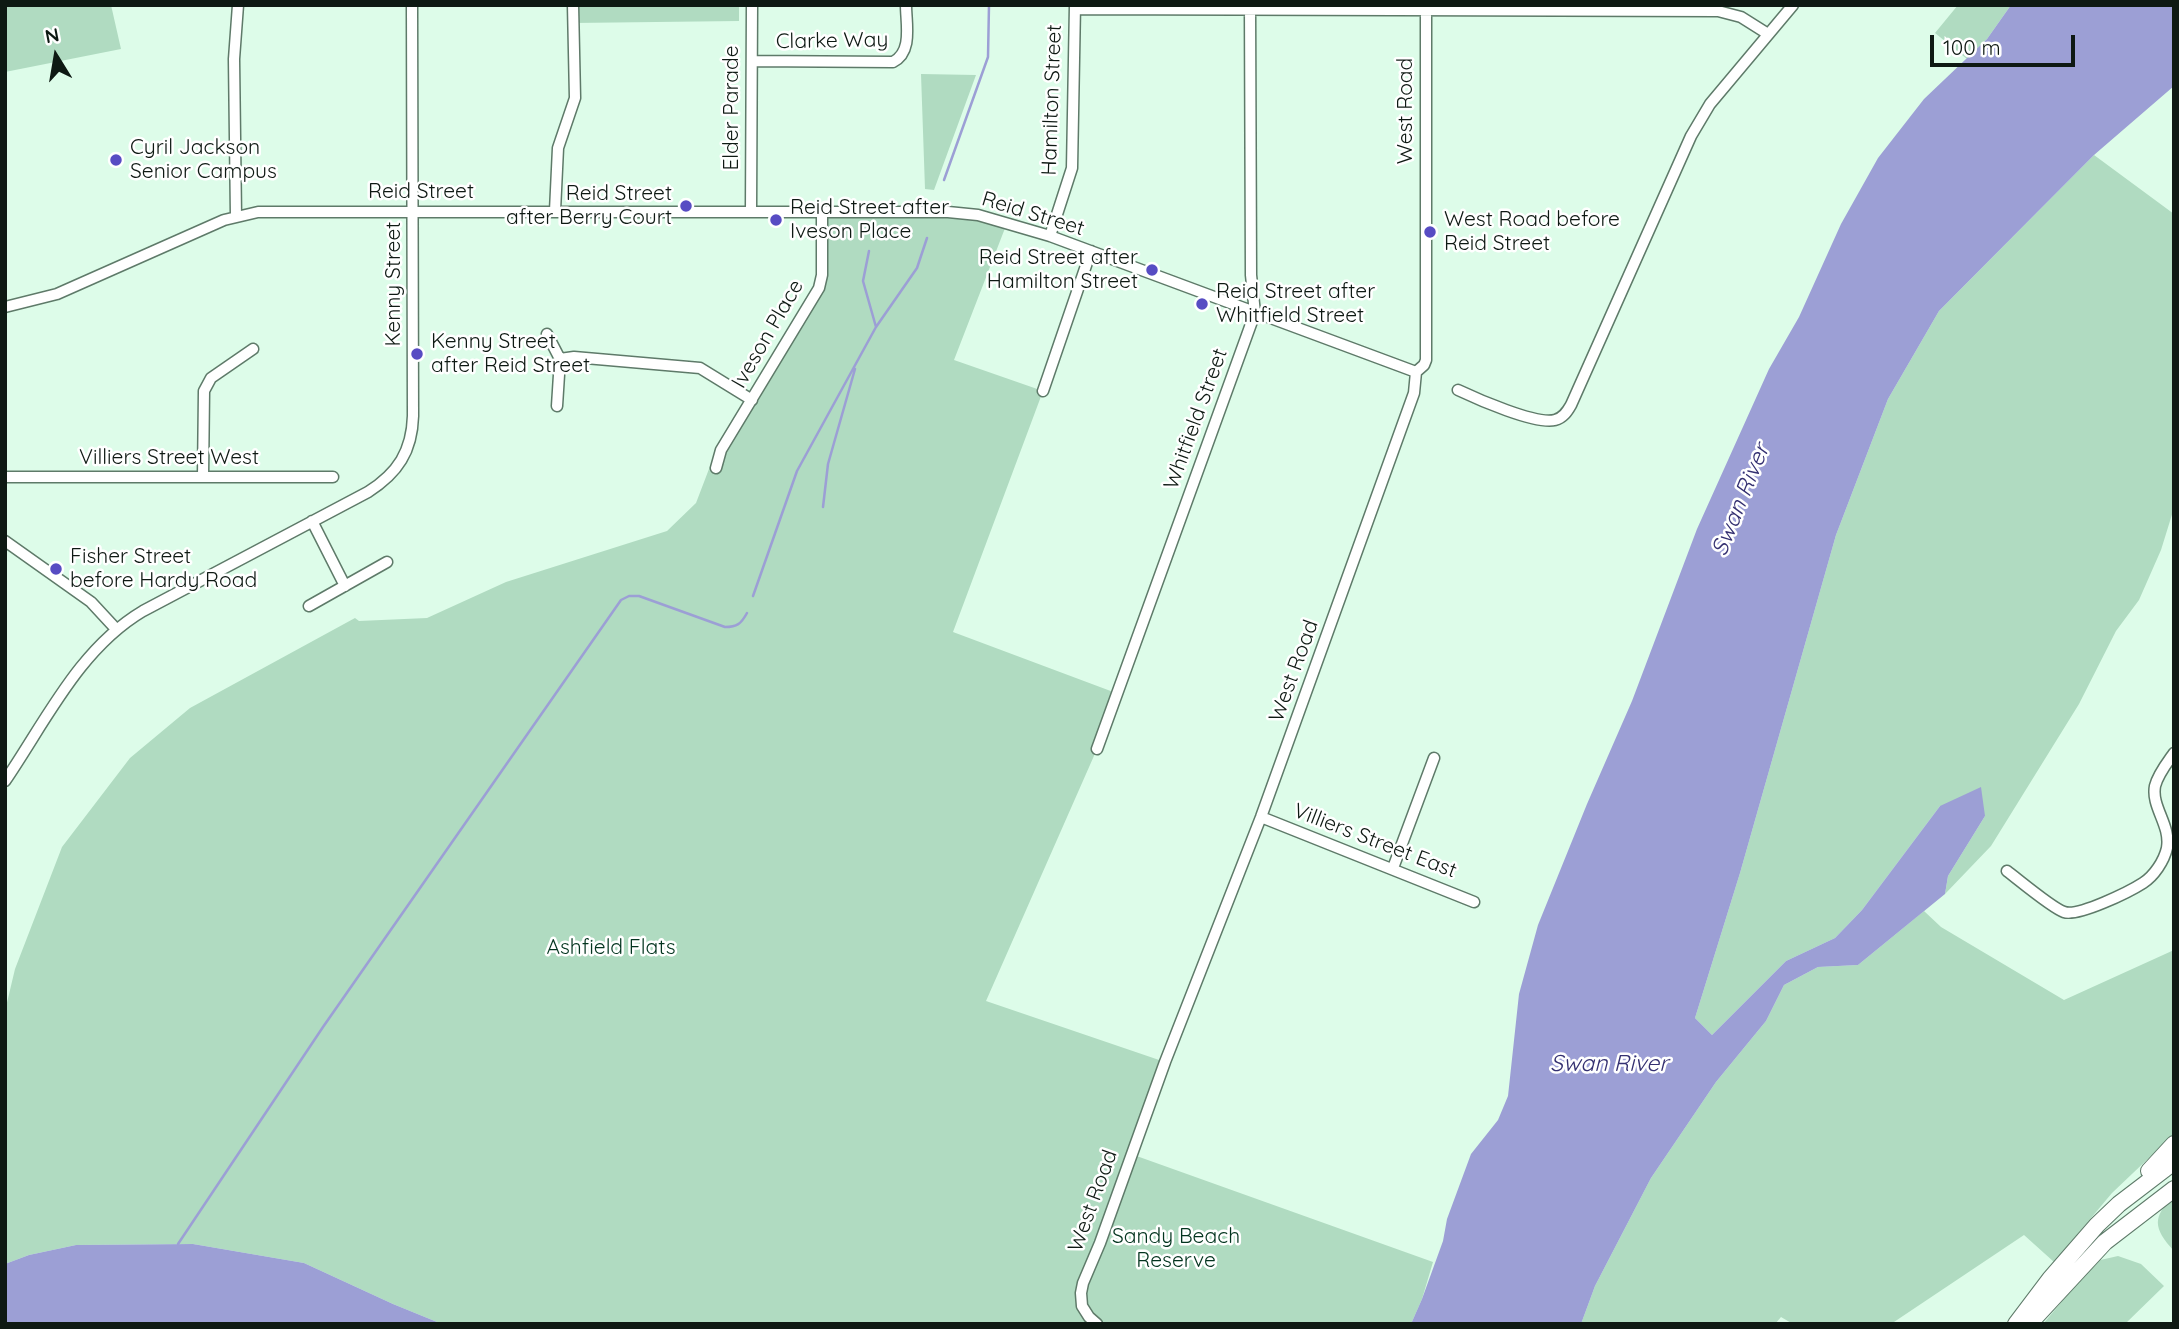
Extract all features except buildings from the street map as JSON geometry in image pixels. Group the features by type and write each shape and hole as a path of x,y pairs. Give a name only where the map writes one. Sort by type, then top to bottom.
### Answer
{"highway":[{"path":"2016,1324 2050,1279 2097,1225 2174,1144"},
{"path":"2119,1204 2174,1161"},
{"path":"2029,1324 2105,1242 2174,1189"}],"street":[{"path":"236,217 234,71 238,5"},
{"name":"Kenny Street","path":"312,521 368,492 392,474 407,452 412,429 412,5"},
{"path":"555,211 558,148 575,98 573,5"},
{"name":"Elder Parade","path":"751,211 752,5"},
{"name":"Clarke Way","path":"752,61 893,62 900,59 906,47 906,5"},
{"path":"1458,390 1541,420 1559,419 1565,414 1572,405 1691,136 1710,104 1793,5"},
{"path":"1074,7 1603,8 1730,13 1768,34"},
{"name":"Hamilton Street","path":"1050,236 1072,168 1074,7"},
{"name":"Whitfield Street","path":"1097,749 1255,313 1251,275 1250,7"},
{"name":"West Road","path":"1097,1324 1082,1306 1083,1283 1261,817 1414,393 1416,372 1424,365 1426,8"},
{"name":"Iveson Place","path":"716,468 721,450 821,281 822,211"},
{"name":"Reid Street","path":"5,307 57,294 236,217 272,212 963,213 996,219 1050,236 1416,372"},
{"path":"1043,391 1091,251"},
{"path":"547,334 560,359 556,406"},
{"path":"203,477 204,391 211,378 253,349"},
{"path":"560,359 574,357 700,368 752,400"},
{"name":"Villiers Street West","path":"5,477 333,477"},
{"path":"7,776 97,647 116,629 143,611 312,521 345,586"},
{"path":"5,541 91,601 116,629"},
{"path":"309,606 387,562"},
{"path":"2007,871 2063,912 2078,912 2144,882 2156,871 2167,850 2165,823 2156,803 2155,787 2174,753"},
{"path":"1392,868 1434,758"},
{"name":"Villiers Street East","path":"1261,817 1474,902"}],"green space":[{"path":"5,5 111,5 121,49 5,72"},
{"path":"573,5 739,5 739,21 573,23"},
{"path":"1958,5 2011,5 1987,39 1967,59 1935,33"},
{"path":"921,74 976,75 934,190 925,189"},
{"path":"2094,155 2174,214 2174,508 2161,550 2139,600 2116,631 2079,704 1991,846 1945,894 1948,876 1985,816 1940,806 1862,910 1835,938 1786,961 1712,1035 1695,1018 1740,873 1836,535 1888,399 1939,311"},
{"name":"Ashfield Flats","path":"818,212 948,212 1007,223 954,360 1043,391 953,632 1116,693 1097,749 986,1001 1165,1062 1131,1154 1433,1262 1411,1324 442,1324 304,1263 193,1244 76,1245 29,1255 5,1264 5,1011 15,969 62,847 130,758 190,708 355,618 359,621 427,618 506,582 667,531 696,503 717,448 817,289"},
{"path":"1924,911 1941,927 2064,1000 2174,950 2174,1134 2112,1193 2054,1262 2024,1235 1891,1324 1793,1324 1781,1317 1775,1324 1581,1324 1595,1286 1651,1178 1716,1082 1766,1021 1784,985 1818,967 1858,965"},
{"path":"2174,1196 2174,1251 2162,1236 2158,1223 2162,1210"},
{"path":"2118,1256 2141,1264 2164,1286 2125,1324 2043,1324 2096,1261"}],"water":[{"name":"Swan River","path":"2011,5 2174,5 2174,86 2094,155 1939,311 1888,399 1836,535 1740,873 1695,1018 1712,1035 1786,961 1835,938 1862,910 1940,806 1981,787 1985,816 1948,876 1945,894 1858,965 1818,967 1784,985 1766,1021 1716,1082 1651,1178 1595,1286 1581,1324 1411,1324 1443,1241 1447,1219 1471,1154 1498,1120 1508,1096 1519,994 1538,925 1632,701 1697,529 1769,369 1799,317 1841,224 1878,158 1924,99 1987,39"},
{"path":"193,1244 304,1263 442,1324 5,1324 5,1264 29,1255 76,1245"}],"waterway":[{"path":"944,180 988,57 989,5"},
{"path":"753,596 797,471 876,327 917,268 927,238"},
{"path":"869,251 863,281 876,327"},
{"path":"823,507 828,464 855,369"},
{"path":"178,1244 323,1027 621,600 629,596 639,596 725,627 738,624 747,613"}],"place":[{"name":"Cyril Jackson Senior Campus","path":"116,160"},
{"name":"Reid Street after Berry Court","path":"686,206"},
{"name":"Reid Street after Iveson Place","path":"776,220"},
{"name":"West Road before Reid Street","path":"1430,232"},
{"name":"Reid Street after Hamilton Street","path":"1152,270"},
{"name":"Reid Street after Whitfield Street","path":"1202,304"},
{"name":"Kenny Street after Reid Street","path":"417,354"},
{"name":"Fisher Street before Hardy Road","path":"56,569"}],"park label":[{"name":"Sandy Beach Reserve","path":"1176,1249"}]}
